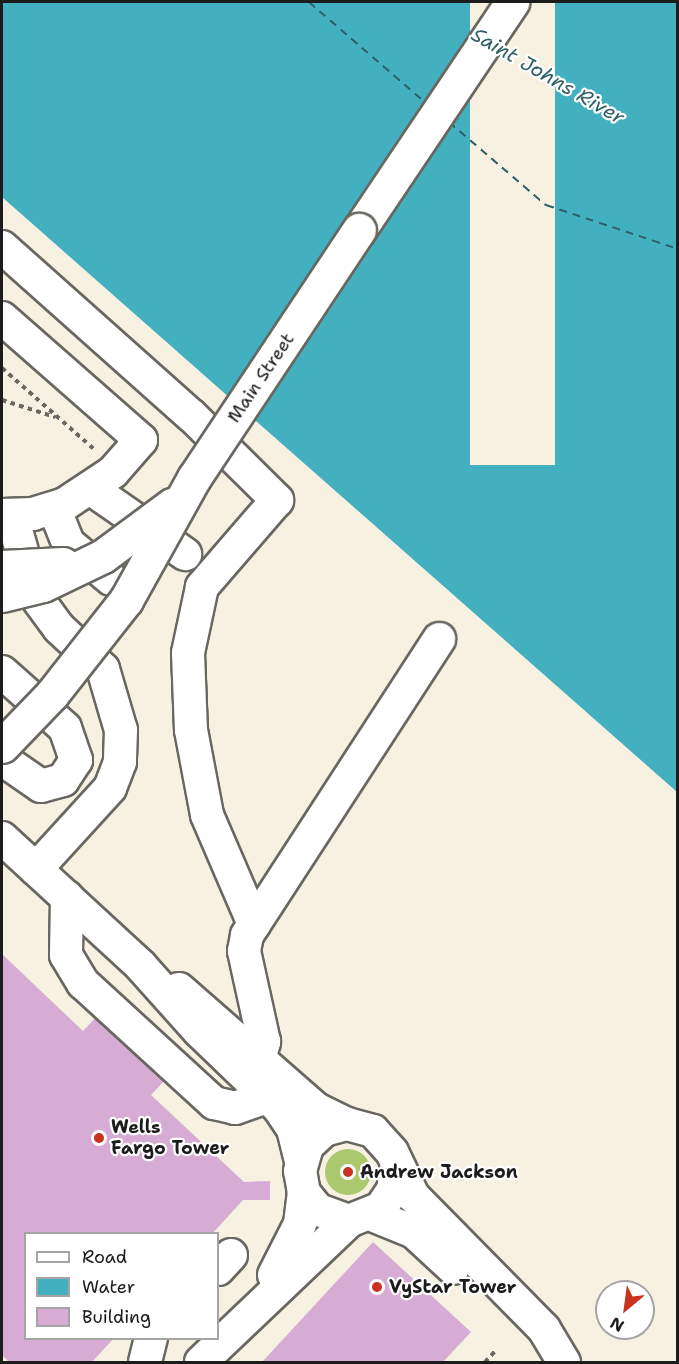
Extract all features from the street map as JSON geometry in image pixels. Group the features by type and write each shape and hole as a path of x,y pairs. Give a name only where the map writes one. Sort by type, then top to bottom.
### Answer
{"main road":[{"name":"Main Street","path":"2,746 57,688 126,600 194,478 512,2"},
{"path":"2,596 107,568 157,520 194,478"},
{"path":"2,568 107,568"}],"street":[{"path":"2,247 192,416 277,500 202,587 188,653 191,730 205,805 254,924"},
{"path":"2,318 141,440 120,466 90,488 54,508 7,515 34,594 59,628 104,669 116,707 122,745 113,782 36,869"},
{"path":"90,488 185,554"},
{"path":"54,508 68,543 107,568"},
{"path":"2,568 35,632 116,707"},
{"path":"260,1056 263,1033 244,951 254,924 439,639"},
{"path":"2,672 65,728 76,760 63,780 41,786 2,759"},
{"path":"2,838 141,965 289,1121 301,1161 304,1192 300,1224 260,1302"},
{"path":"67,897 66,955 83,983 214,1103 235,1108 267,1097"},
{"path":"141,965 192,998 260,1056 316,1109 381,1137 396,1169 422,1207 544,1329 564,1362"},
{"path":"301,1161 317,1135 347,1124"},
{"path":"201,1362 260,1302 393,1191 396,1169"},
{"path":"304,1192 318,1210 361,1218 424,1240 558,1362"},
{"path":"145,1362 150,1340"}],"path":[{"path":"2,400 59,418"},
{"path":"485,1362 497,1349"}],"green space":[{"path":"348,1149 364,1156 371,1172 364,1188 348,1195 332,1188 325,1172 332,1156"}],"water":[{"name":"Saint Johns River","path":"2,2 677,2 677,792 2,197"}],"pier":[{"path":"470,2 555,2 555,465 470,465"}],"building":[{"name":"Wells Fargo Tower","path":"2,954 83,1031 112,1000 180,1064 151,1095 244,1182 270,1181 270,1200 243,1200 214,1232 24,1232 24,1340 112,1340 92,1362 9,1362 2,1355"},
{"name":"VyStar Tower","path":"373,1242 471,1332 443,1362 262,1362"}],"ferry route":[{"path":"309,2 425,102"},
{"path":"449,122 546,205 678,249"}],"place":[{"name":"Wells Fargo Tower","path":"99,1138"},
{"name":"Andrew Jackson","path":"348,1172"},
{"name":"VyStar Tower","path":"377,1287"}]}
